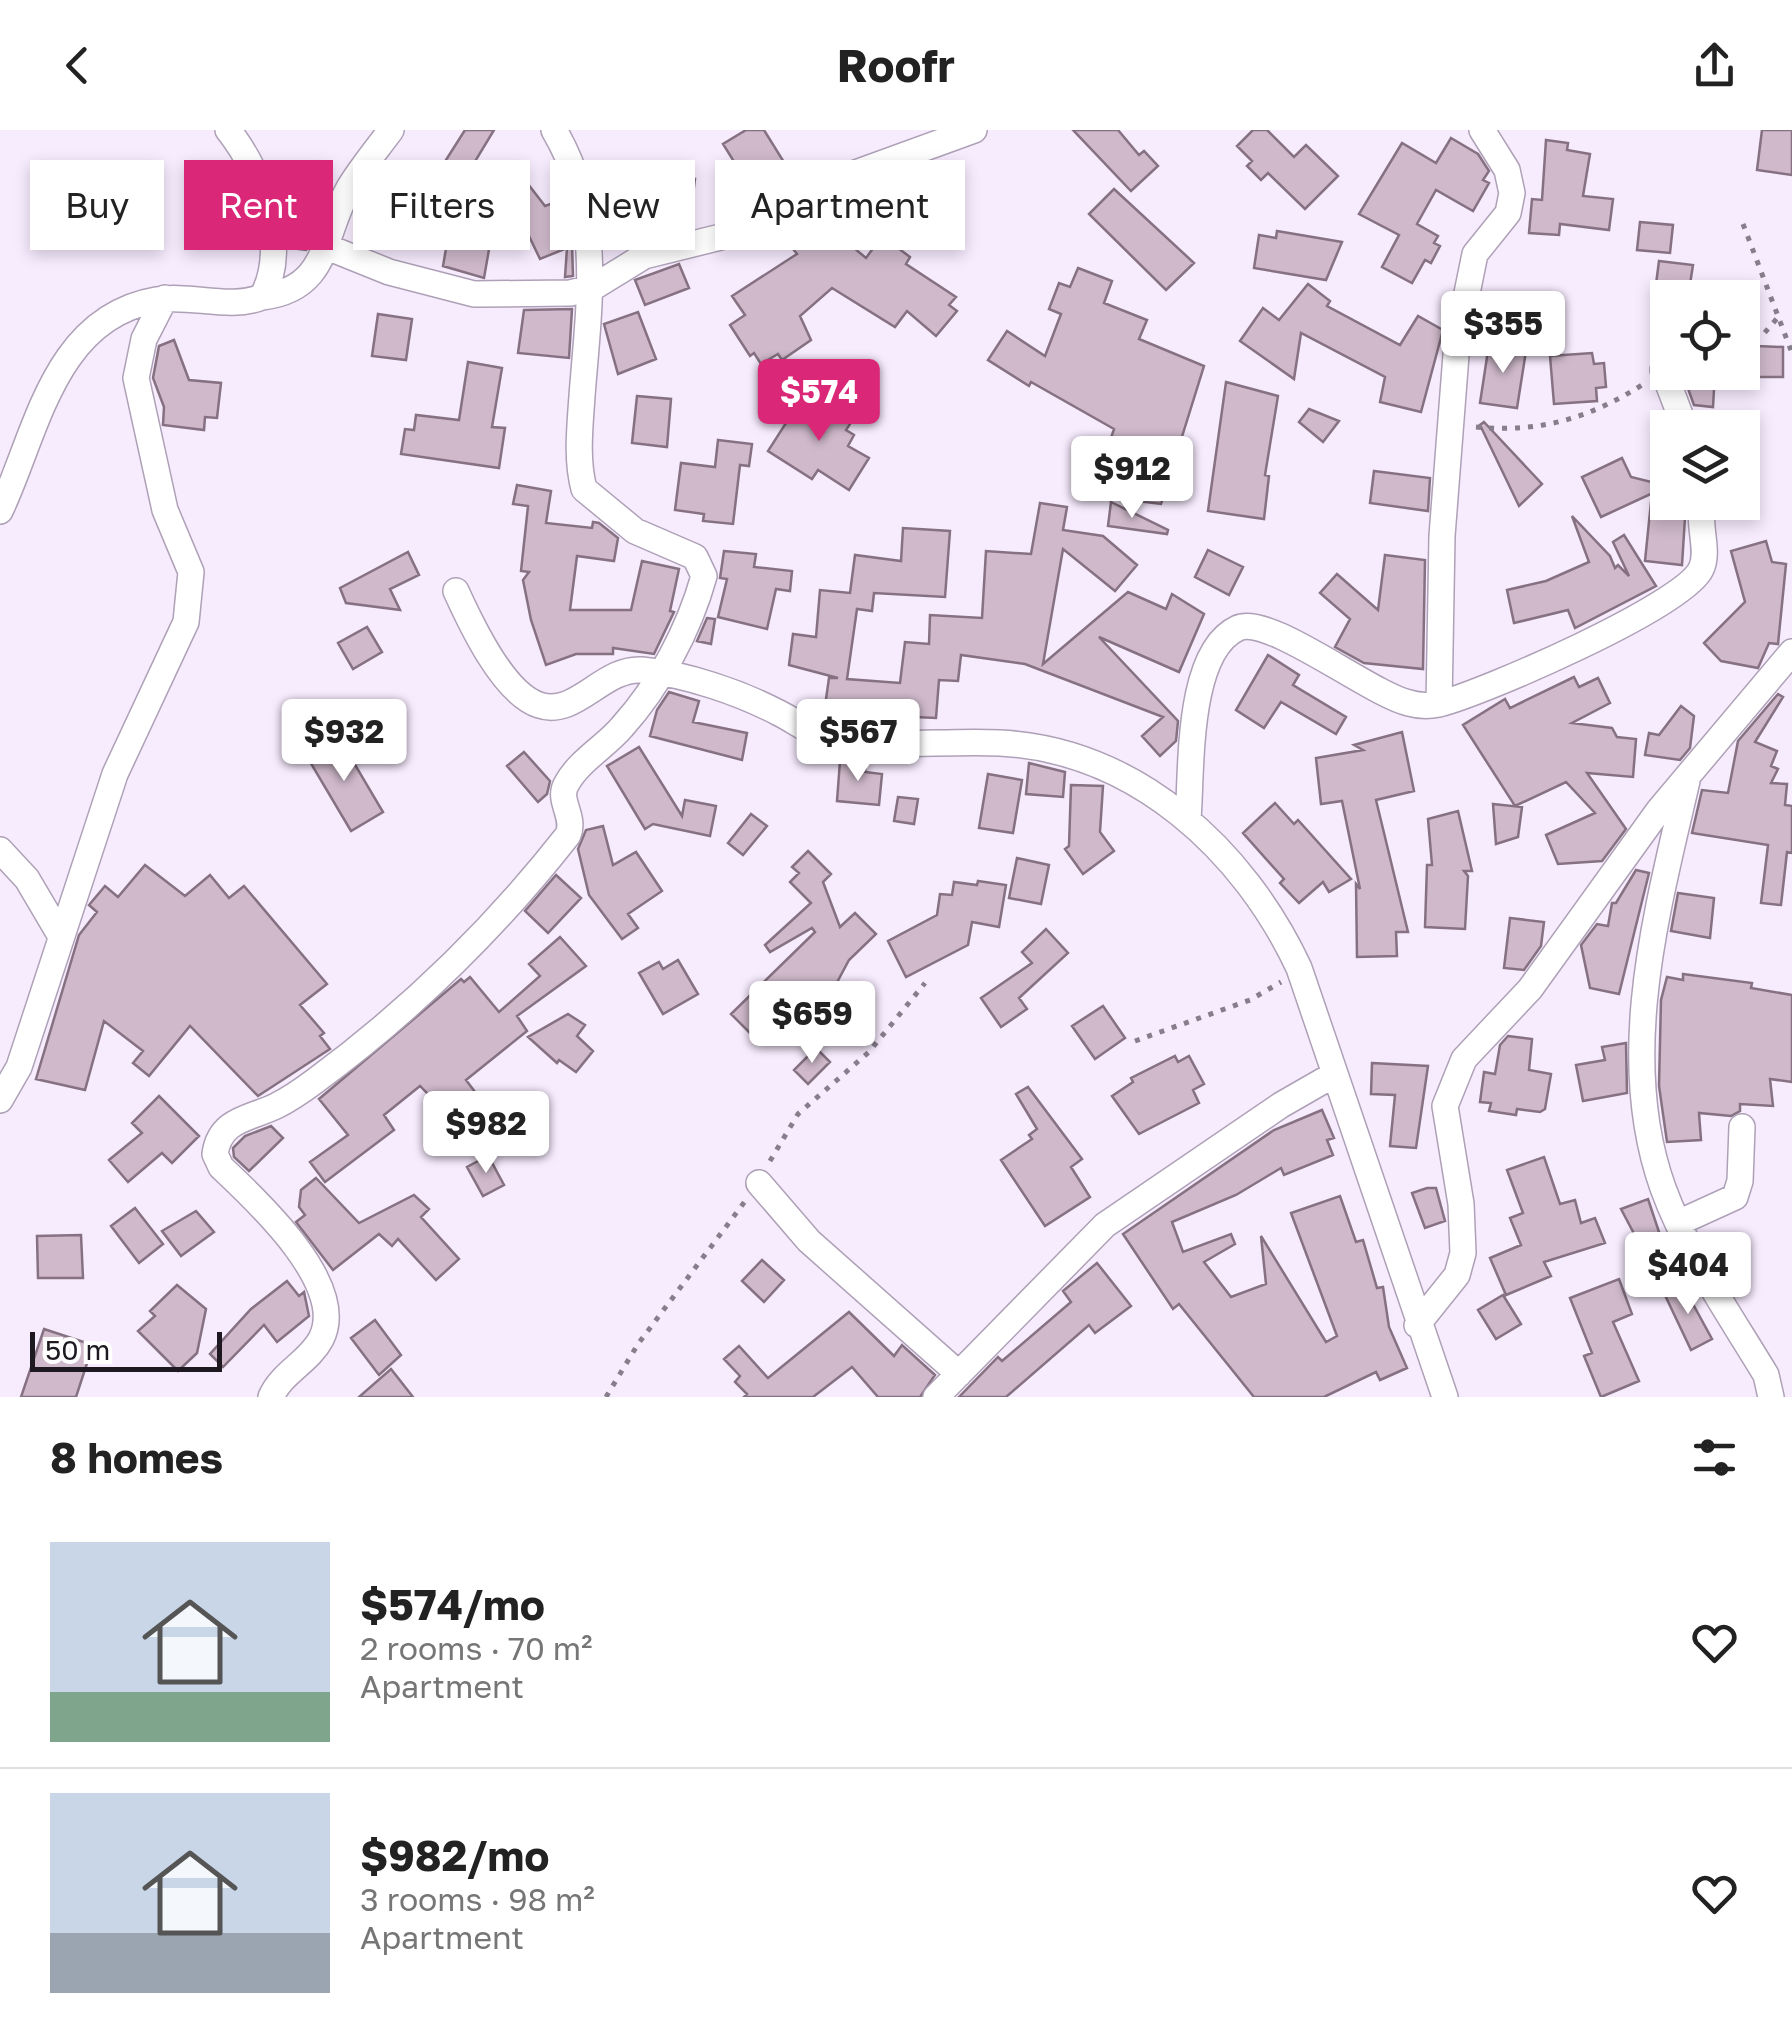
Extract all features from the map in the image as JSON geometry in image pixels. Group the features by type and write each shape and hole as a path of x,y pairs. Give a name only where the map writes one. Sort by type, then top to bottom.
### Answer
{"street":[{"path":"333,230 348,189 391,130"},
{"path":"271,1397 280,1381 320,1341 327,1309 290,1238 221,1167 215,1154 222,1131 240,1118 282,1103 316,1080 424,993 482,935 568,835 572,822 564,800 567,782 621,728 660,673 681,636 704,571 695,557 635,531 584,489 580,442 592,288 584,205 573,166 554,130"},
{"path":"333,249 389,272 474,294 544,296 592,288 644,256 741,232 831,182 974,130"},
{"path":"1439,704 1448,424 1459,328 1475,254 1511,206 1507,170 1482,130"},
{"path":"230,131 260,184 268,219 271,275 262,298"},
{"path":"0,511 33,419 68,360 118,314 165,298 240,303 291,292 301,285 325,250"},
{"path":"0,1100 19,1066 128,742 186,622 192,590 188,558 165,510 136,378 144,339 165,298"},
{"path":"1188,820 1200,680 1221,641 1238,628 1262,628 1284,638 1396,700 1439,704 1608,632 1696,577 1704,556 1699,520"},
{"path":"456,591 507,678 523,696 541,706 566,706 618,672 660,673 751,701 830,739 1000,743 1059,750 1108,768 1188,820 1252,884 1277,921 1299,968 1417,1325 1445,1397"},
{"path":"1417,1325 1457,1275 1463,1253 1461,1204 1445,1127 1445,1106 1455,1076 1464,1060 1554,958 1629,850 1792,652"},
{"path":"1688,776 1659,906 1642,1044 1652,1153 1678,1223 1766,1376 1774,1397 1792,1386"},
{"path":"0,850 27,879 60,935"},
{"path":"936,1397 1104,1226 1253,1123 1335,1074"},
{"path":"1678,1223 1735,1198 1740,1180 1742,1126"},
{"path":"759,1183 809,1241 959,1374"}],"path":[{"path":"1744,224 1792,353"},
{"path":"1760,337 1779,316"},
{"path":"1448,424 1504,430 1576,421 1614,403 1650,379"},
{"path":"1136,1041 1250,1000 1299,968"}],"building":[{"path":"465,130 494,130 476,160 446,160"},
{"path":"746,130 764,130 783,160 733,160 723,144"},
{"path":"1073,130 1118,130 1139,155 1144,151 1158,166 1131,191"},
{"path":"1253,130 1267,130 1294,157 1306,145 1338,176 1305,209 1268,173 1261,180 1247,166 1252,161 1237,146"},
{"path":"1762,130 1792,130 1792,175 1757,170"},
{"path":"1451,138 1478,154 1489,171 1483,180 1489,183 1473,211 1436,190 1417,224 1438,236 1434,243 1440,246 1431,263 1425,260 1412,283 1382,267 1399,235 1359,214 1402,143 1436,163"},
{"path":"1546,140 1568,143 1567,150 1590,154 1583,196 1613,199 1609,230 1560,224 1559,235 1529,233 1532,199 1542,200"},
{"path":"530,187 545,206 550,204 550,250 562,250 540,259 530,238"},
{"path":"1114,189 1194,263 1166,290 1089,214"},
{"path":"1640,222 1673,225 1670,253 1637,250"},
{"path":"1277,231 1342,242 1326,280 1254,268 1259,235 1276,238"},
{"path":"446,250 489,250 484,278 443,266"},
{"path":"567,250 572,250 573,276 565,277"},
{"path":"794,250 856,250 866,258 872,250 901,250 910,257 906,264 956,297 949,305 957,311 936,336 907,311 895,327 832,288 800,316 811,340 782,360 778,354 761,364 754,353 750,356 730,325 745,315 732,296 797,254"},
{"path":"1659,261 1693,265 1691,280 1657,280"},
{"path":"679,264 689,288 645,305 635,280"},
{"path":"1078,268 1112,281 1104,303 1147,320 1139,339 1204,366 1161,504 1112,498 1115,469 1102,465 1114,429 1031,382 1029,386 988,360 1007,331 1045,356 1061,314 1049,309 1059,283 1070,287"},
{"path":"1308,284 1330,301 1327,306 1400,345 1418,316 1443,330 1421,412 1380,402 1385,377 1301,333 1294,379 1240,341 1263,308 1279,320"},
{"path":"572,309 569,358 518,353 524,310"},
{"path":"638,312 656,359 618,374 604,324"},
{"path":"378,314 412,319 406,360 372,356"},
{"path":"174,340 189,380 221,383 217,418 205,417 204,430 163,425 164,407 153,378 159,346"},
{"path":"1489,344 1526,351 1517,408 1480,403"},
{"path":"1760,346 1783,347 1783,377 1760,377"},
{"path":"1592,353 1594,364 1604,363 1606,387 1596,388 1597,401 1554,404 1550,356"},
{"path":"468,362 502,368 492,427 505,428 499,468 401,454 405,429 414,430 416,415 459,420"},
{"path":"1226,382 1278,396 1265,475 1269,476 1264,519 1208,511"},
{"path":"1689,390 1714,390 1713,407 1694,405"},
{"path":"637,396 671,399 667,447 632,443"},
{"path":"813,397 852,421 846,430 854,435 848,446 869,458 849,490 818,470 812,479 768,451 800,401 807,406"},
{"path":"1309,409 1339,421 1323,442 1299,422"},
{"path":"1484,422 1542,484 1519,506 1480,425"},
{"path":"718,440 752,444 749,466 740,465 733,524 703,521 704,514 675,510 681,463 715,467"},
{"path":"1622,458 1631,477 1650,482 1650,494 1601,517 1582,477"},
{"path":"1374,471 1430,478 1428,511 1370,503"},
{"path":"517,485 551,491 546,523 592,528 593,522 599,523 618,538 614,561 577,556 570,610 631,610 642,561 679,569 670,611 674,612 654,654 613,648 613,654 576,654 546,665 523,580 529,572 521,571 528,506 513,504"},
{"path":"1111,502 1168,530 1167,534 1108,526"},
{"path":"1040,503 1067,507 1063,530 1103,536 1137,565 1115,591 1063,549 1043,664 1128,592 1166,609 1172,594 1204,614 1179,672 1099,637 1178,721 1176,741 1160,756 1142,736 1163,717 1025,664 961,655 958,681 939,680 936,718 824,713 829,678 838,678 789,665 793,634 816,637 820,590 850,593 855,555 901,561 903,528 950,531 945,597 874,593 872,611 857,609 847,679 900,683 905,642 929,644 930,615 982,618 986,551 1031,554"},
{"path":"1650,512 1650,520 1685,520 1682,565 1645,561"},
{"path":"1572,516 1610,556 1615,568 1618,565 1629,576 1613,542 1624,535 1656,586 1575,628 1568,610 1514,623 1507,590 1546,581 1589,562"},
{"path":"1766,541 1772,562 1786,564 1778,644 1769,643 1758,668 1721,661 1704,643 1745,602 1731,551"},
{"path":"1208,550 1243,567 1229,595 1195,577"},
{"path":"724,551 756,554 754,567 792,571 790,591 776,589 767,629 718,617 727,579 720,578"},
{"path":"408,552 419,575 390,589 400,610 346,603 340,588"},
{"path":"1385,555 1425,560 1423,669 1364,663 1335,647 1350,619 1320,593 1337,574 1378,610"},
{"path":"707,618 715,619 711,644 697,641"},
{"path":"367,627 382,652 353,669 338,643"},
{"path":"1268,655 1299,675 1293,685 1346,717 1336,734 1281,702 1264,728 1236,710"},
{"path":"1574,677 1579,687 1598,678 1610,703 1572,723 1612,728 1617,737 1636,739 1633,777 1587,773 1626,829 1602,861 1558,864 1546,835 1595,813 1566,782 1515,806 1463,725 1505,699 1510,708"},
{"path":"669,692 699,701 693,722 747,733 742,760 650,736 657,710"},
{"path":"1778,694 1783,697 1755,742 1777,751 1771,766 1778,769 1771,783 1787,784 1785,805 1792,806 1792,853 1787,852 1781,905 1761,903 1768,845 1692,833 1702,790 1728,793 1738,741"},
{"path":"1681,706 1694,716 1690,748 1680,760 1645,755 1649,733 1659,735"},
{"path":"1402,732 1414,791 1376,800 1408,932 1396,932 1397,956 1357,957 1356,884 1360,889 1342,801 1321,804 1316,758 1363,750 1354,745"},
{"path":"338,736 383,812 351,831 306,755"},
{"path":"639,747 682,816 685,800 716,806 710,836 653,824 645,829 607,766"},
{"path":"524,752 550,781 547,794 538,802 507,766"},
{"path":"840,761 866,764 865,772 882,774 879,805 837,801"},
{"path":"1029,763 1065,772 1063,797 1026,794"},
{"path":"988,774 1022,780 1013,833 979,828"},
{"path":"1071,785 1103,786 1100,832 1114,851 1083,874 1065,849 1069,846"},
{"path":"898,797 918,799 914,824 894,821"},
{"path":"1275,803 1294,824 1298,820 1351,879 1329,892 1323,882 1299,903 1280,883 1284,879 1243,833"},
{"path":"1493,804 1522,807 1518,837 1496,844"},
{"path":"1458,811 1472,871 1464,871 1468,876 1465,929 1425,927 1427,865 1432,865 1428,819"},
{"path":"751,814 767,826 743,855 728,843"},
{"path":"603,826 613,865 636,852 662,891 628,914 638,928 622,939 589,895 578,849 586,830"},
{"path":"808,851 831,874 823,882 840,927 855,913 876,934 849,960 826,1003 809,991 754,1037 731,1014 815,932 812,928 770,952 765,945 811,903 790,882 799,873 792,867"},
{"path":"1017,858 1049,865 1041,904 1009,898"},
{"path":"145,865 185,896 210,875 229,898 244,886 327,984 300,1005 324,1033 320,1036 330,1049 258,1096 190,1026 149,1076 133,1063 143,1051 104,1021 85,1090 36,1079 79,935 97,912 89,905 105,886 118,897"},
{"path":"1636,870 1649,873 1619,994 1590,988 1581,945 1597,924 1608,926 1612,903 1616,903"},
{"path":"556,875 581,898 548,933 525,911"},
{"path":"978,881 1006,885 999,927 972,922 968,945 906,977 888,941 937,915 940,894 952,895 954,882 977,885"},
{"path":"1678,893 1714,898 1710,938 1671,931"},
{"path":"1510,918 1544,922 1541,946 1524,970 1504,968"},
{"path":"1046,929 1068,953 1019,998 1027,1009 1001,1027 981,998 1032,963 1022,952"},
{"path":"560,937 586,966 517,1016 527,1031 466,1080 485,1105 461,1128 420,1086 384,1115 394,1130 325,1182 310,1162 348,1135 319,1099 461,979 464,982 470,977 499,1012 540,976 529,964"},
{"path":"678,960 698,994 663,1014 639,973 659,962 663,969"},
{"path":"1683,974 1752,983 1751,988 1792,995 1792,1082 1770,1079 1773,1106 1740,1104 1740,1111 1731,1116 1699,1113 1701,1140 1667,1142 1659,1086 1661,1000 1667,977 1683,980"},
{"path":"1103,1006 1125,1038 1095,1059 1072,1026"},
{"path":"568,1014 585,1025 577,1036 593,1051 576,1072 559,1060 557,1063 528,1037"},
{"path":"1508,1036 1532,1039 1529,1070 1551,1074 1545,1109 1540,1112 1517,1109 1516,1115 1489,1111 1491,1103 1480,1102 1484,1072 1495,1074 1500,1045"},
{"path":"1626,1043 1627,1093 1583,1101 1576,1065 1605,1060 1602,1047"},
{"path":"816,1048 830,1062 808,1084 794,1070"},
{"path":"1175,1056 1178,1062 1189,1056 1204,1084 1193,1090 1199,1103 1139,1134 1112,1096 1133,1082 1131,1078"},
{"path":"1372,1063 1428,1066 1416,1148 1390,1146 1395,1095 1371,1094"},
{"path":"1028,1087 1082,1159 1071,1167 1090,1197 1045,1226 1001,1160 1032,1139 1029,1135 1037,1129 1016,1094"},
{"path":"159,1096 199,1136 172,1163 162,1153 128,1182 109,1160 142,1133 132,1123"},
{"path":"1322,1110 1334,1138 1327,1140 1333,1155 1284,1175 1281,1168 1236,1195 1172,1222 1183,1252 1231,1234 1235,1244 1204,1262 1231,1297 1266,1284 1261,1236 1326,1342 1337,1336 1291,1213 1340,1196 1356,1242 1363,1240 1377,1288 1383,1287 1389,1327 1407,1368 1380,1380 1376,1372 1324,1397 1254,1397 1179,1304 1173,1309 1123,1234 1274,1130"},
{"path":"271,1126 283,1138 249,1171 234,1157 233,1148 245,1136"},
{"path":"1544,1157 1560,1204 1575,1200 1581,1223 1595,1218 1605,1243 1544,1262 1551,1276 1506,1295 1490,1258 1521,1245 1510,1218 1523,1213 1507,1170"},
{"path":"490,1159 504,1185 483,1196 467,1167"},
{"path":"316,1178 359,1223 414,1195 429,1209 421,1217 459,1259 436,1280 398,1239 392,1246 379,1234 333,1270 296,1222 305,1215 299,1207 301,1190"},
{"path":"1436,1188 1445,1221 1425,1228 1412,1193"},
{"path":"1648,1199 1661,1238 1640,1245 1621,1209"},
{"path":"135,1208 163,1244 139,1263 111,1226"},
{"path":"196,1211 214,1232 181,1256 162,1231"},
{"path":"81,1235 83,1278 38,1278 37,1236"},
{"path":"762,1260 784,1280 764,1302 742,1281"},
{"path":"1097,1263 1131,1306 1095,1333 1089,1325 1006,1397 959,1397 998,1357 1002,1361 1071,1302 1063,1291"},
{"path":"1619,1279 1632,1314 1613,1322 1639,1381 1601,1397 1584,1356 1592,1353 1570,1298"},
{"path":"287,1281 299,1296 304,1292 309,1316 277,1342 264,1325 223,1367 210,1354 251,1309"},
{"path":"1682,1284 1712,1339 1691,1350 1664,1293"},
{"path":"177,1285 206,1309 197,1353 178,1371 138,1331 155,1316 150,1311"},
{"path":"1503,1295 1521,1324 1496,1339 1478,1310"},
{"path":"849,1312 894,1356 902,1345 935,1375 920,1397 878,1397 852,1367 813,1397 744,1397 747,1394 735,1382 740,1376 724,1359 739,1346 768,1378"},
{"path":"375,1320 401,1355 379,1375 351,1338"},
{"path":"44,1329 93,1345 76,1397 21,1397"},
{"path":"391,1369 413,1397 359,1397"}]}
